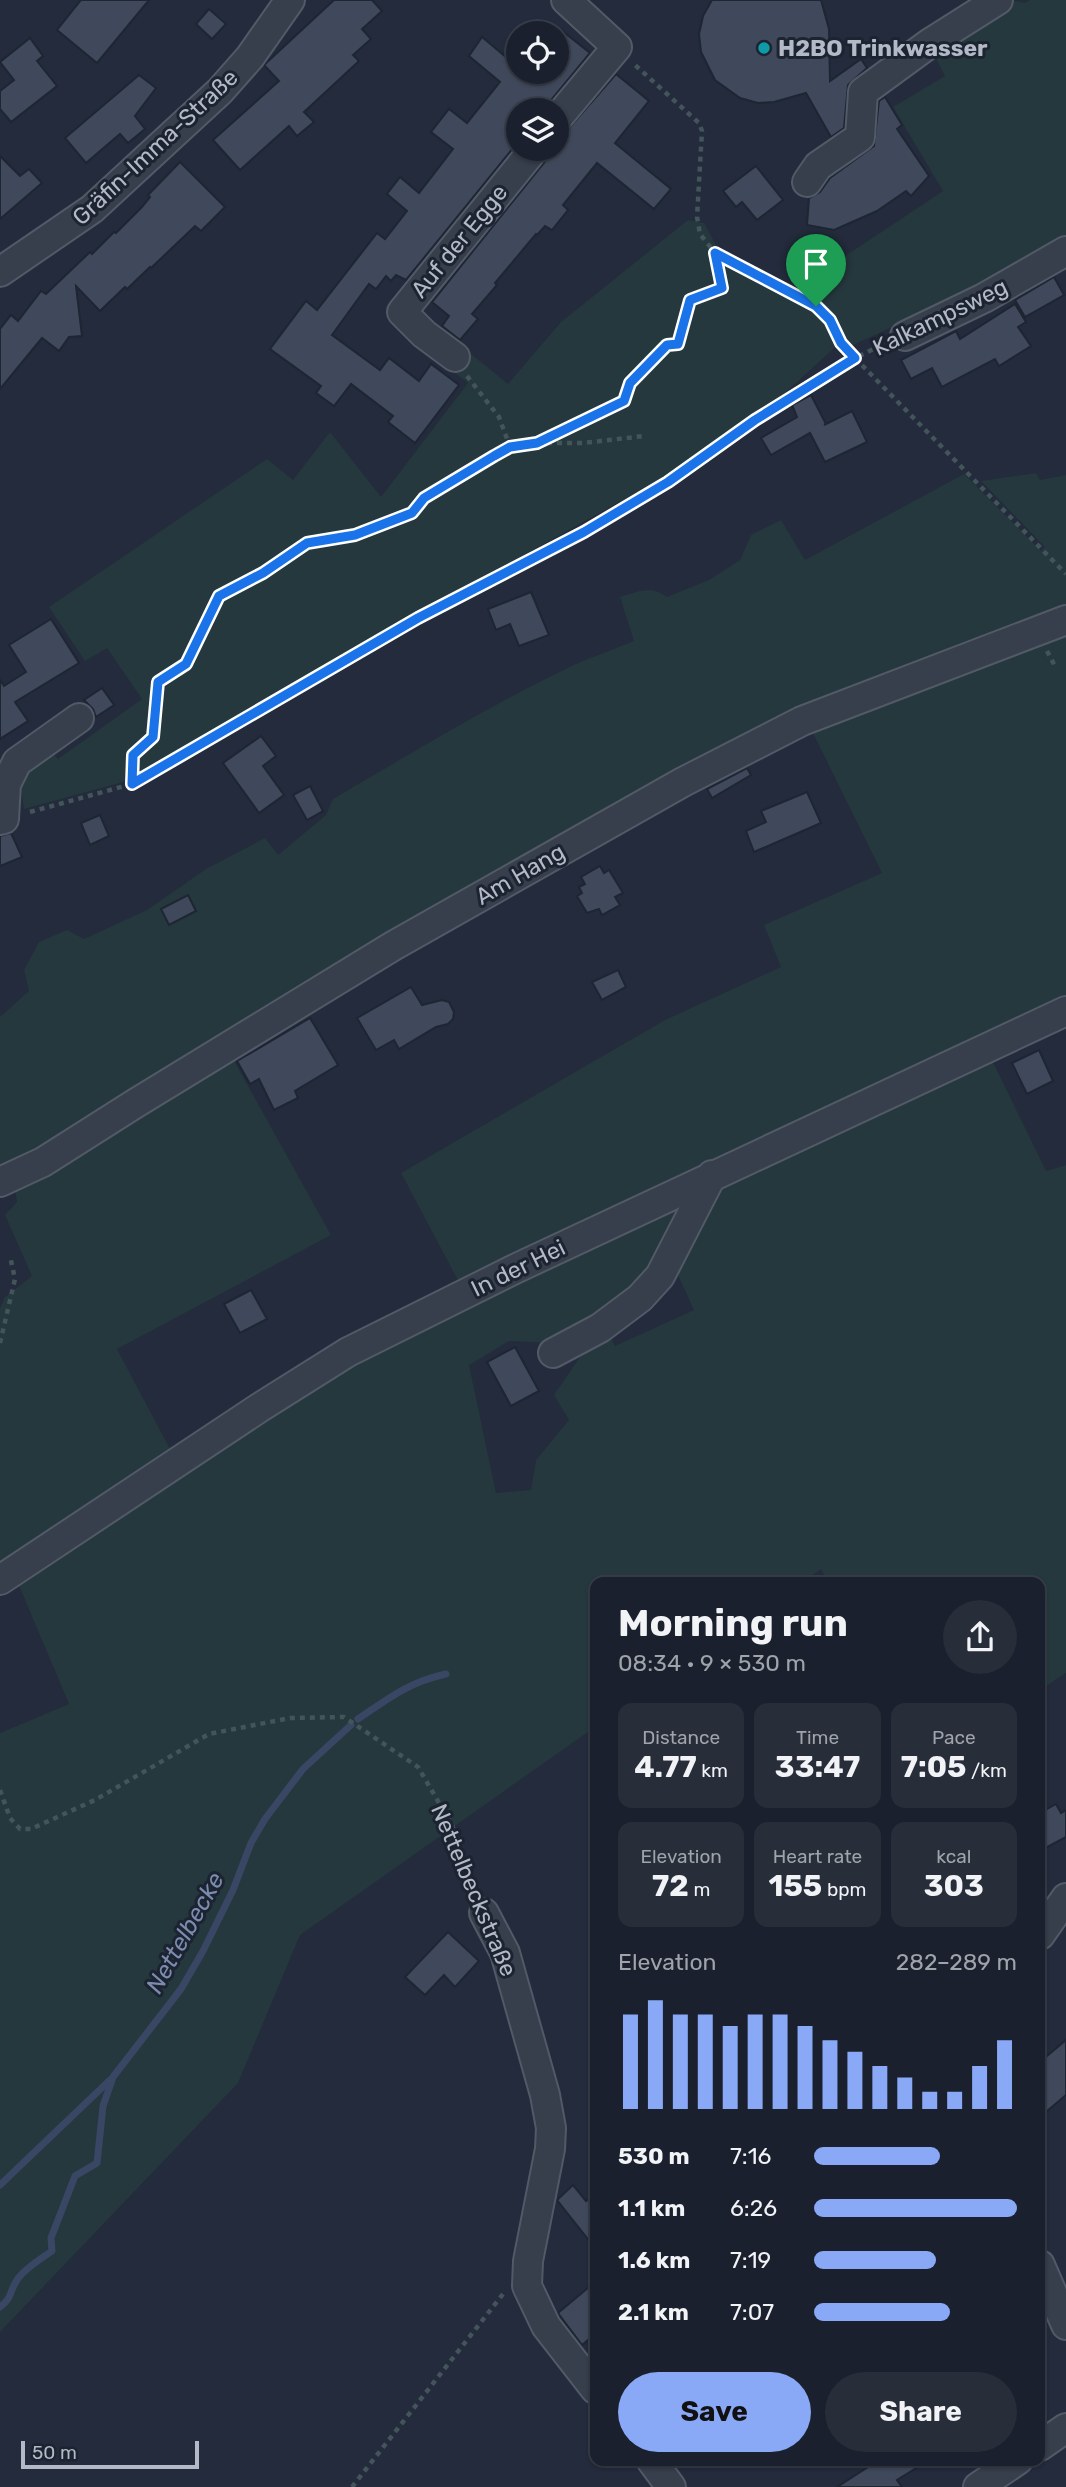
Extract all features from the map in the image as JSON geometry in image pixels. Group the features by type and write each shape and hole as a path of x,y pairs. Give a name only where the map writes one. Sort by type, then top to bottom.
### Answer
{"street":[{"name":"Gräfin-Imma-Straße","path":"0,272 92,209 211,100 250,57 290,0"},
{"path":"566,0 617,47 569,104"},
{"path":"807,182 818,166 860,137 863,92 930,43 998,0"},
{"name":"Auf der Egge","path":"455,357 424,334 402,312 524,161"},
{"name":"Kalkampsweg","path":"905,336 984,298 1066,251"},
{"name":"Am Hang","path":"0,1182 43,1162 136,1102 393,946 683,782 802,721 1066,620"},
{"path":"2,820 6,784 17,762 79,718"},
{"name":"In der Hei","path":"0,1580 348,1352 712,1175 1066,1010"},
{"path":"553,1353 600,1328 640,1298 660,1276 712,1175"},
{"path":"1045,1928 1066,1898"},
{"name":"Nettelbeckstraße","path":"484,1913 505,1954 545,2095 551,2127 550,2149 528,2261 527,2286 546,2326 590,2383"},
{"path":"1045,2277 1066,2325"},
{"path":"1045,2443 1066,2428"},
{"path":"655,2466 671,2487"},
{"path":"979,2487 1009,2466"}],"path":[{"path":"617,47 655,85 699,122 702,131 697,216 700,234 715,253 816,306 830,320 841,343 1066,574"},
{"path":"537,443 624,401 630,383 667,345 678,344 690,300 722,288 715,253"},
{"name":"Kalkampsweg","path":"2,820 132,784 418,618 584,532 668,482 755,420 855,358 905,336"},
{"path":"455,357 456,368 466,374 499,417 510,447"},
{"path":"132,784 133,755 153,737 158,682 186,664 219,596 263,573 307,543 355,535 412,513 424,498 510,447 644,436"},
{"path":"0,1343 15,1279 10,1256"},
{"name":"Nettelbeckstraße","path":"0,1790 10,1818 20,1829 31,1829 95,1800 209,1734 290,1718 344,1717 418,1767 452,1825 484,1913"},
{"path":"352,2487 503,2294"}],"green space":[{"path":"1030,0 1066,0 1066,239 997,278 849,347 842,341 785,393 657,481 398,625 134,779 24,809 22,781 28,769 51,751 58,759 142,699 107,648 85,661 49,607 267,459 293,480 330,432 381,497 468,383 445,365 459,344 508,384 561,322 688,220 704,223 717,247 725,253 794,290 943,191 893,107 945,76 935,57 935,50 1015,1 1025,3"},
{"path":"1036,473 1040,480 1066,475 1066,612 890,678 37,1152 0,1168 0,1017 29,991 24,970 39,942 67,930 84,939 147,910 206,869 265,838 278,855 326,815 333,799 512,696 574,665 634,641 620,597 649,590 667,597 709,580 740,560 751,535 781,520 805,560 964,474 1041,551 1045,547 981,481"},
{"path":"1066,631 1066,999 462,1288 401,1173 665,1020 781,967 764,925 882,873 811,729"},
{"path":"232,1057 331,1235 117,1349 179,1466 358,1353 991,1058 1046,1171 1066,1165 1066,1673 1045,1687 1045,1577 825,1577 821,1569 810,1577 590,1577 590,1731 300,1935 238,2083 0,2332 0,1733 69,1704 12,1569 0,1575 0,1308 5,1297 32,1276 5,1215 17,1202 15,1188 62,1167 121,1122","holes":["677,1273 694,1310 615,1346 608,1333 584,1351 554,1395 569,1420 536,1460 531,1490 496,1493 469,1365 509,1341 552,1343 637,1292"]}],"building":[{"path":"81,0 149,0 97,63 57,30"},
{"path":"334,0 372,0 382,11 362,29 371,39 353,55 359,61 304,112 314,122 297,136 289,126 240,170 213,140 279,81 264,65"},
{"name":"H2BO Trinkwasser","path":"712,0 821,0 829,29 830,81 861,59 867,68 848,85 844,128 831,137 806,93 774,102 758,103 740,98 715,80 701,52 699,34 703,16"},
{"path":"209,9 226,24 212,39 196,24"},
{"path":"569,36 590,53 569,78"},
{"path":"482,37 506,57 506,84 564,84 553,98 506,98 506,157 406,280 396,275 391,281 386,276 376,289 369,284 332,335 380,370 389,358 419,381 431,364 459,385 415,443 388,422 393,416 351,384 334,406 316,393 321,386 270,349 306,301 317,310 377,233 385,239 407,211 387,194 400,177 419,193 453,149 431,132 449,109 467,123 500,82 469,56"},
{"path":"30,38 43,56 37,61 57,86 11,122 0,109 0,91 14,80 0,62"},
{"path":"616,74 649,101 615,143 671,189 654,209 597,163 563,205 568,210 552,230 545,226 536,234 495,283 497,285 472,314 478,319 460,340 442,326 449,316 432,302 545,161 569,161 569,128"},
{"path":"139,75 156,88 135,116 145,129 128,143 120,134 86,163 65,138"},
{"path":"885,97 902,125 897,129 929,176 911,196 906,191 877,211 834,230 807,225 809,198 820,192 830,178 874,146 879,101"},
{"path":"0,156 20,176 29,169 42,183 0,219"},
{"path":"180,162 225,207 201,231 195,226 100,311 76,286 82,336 69,337 59,351 42,338 0,389 0,329 11,315 18,321 41,291 46,294 90,252 92,254 116,233"},
{"path":"756,166 783,200 757,220 742,202 736,207 723,191"},
{"path":"1054,277 1064,295 1025,317 1015,300"},
{"path":"1015,304 1026,322 1018,327 1031,346 999,366 995,359 942,387 932,368 911,379 901,360 956,331 960,339"},
{"path":"811,395 826,424 852,411 867,442 825,462 810,433 771,455 761,438 797,417 792,405"},
{"path":"531,592 549,635 519,646 510,624 496,630 488,609"},
{"path":"51,619 79,663 15,702 28,721 0,739 0,680 4,686 26,672 9,645"},
{"path":"102,688 114,705 96,717 93,709 84,700"},
{"path":"261,736 276,756 263,766 284,795 259,813 223,763"},
{"path":"747,768 751,775 712,798 707,789"},
{"path":"310,786 323,811 307,820 293,795"},
{"path":"807,792 821,823 754,852 746,831 766,822 761,811"},
{"path":"100,815 109,836 90,845 81,823"},
{"path":"11,833 22,857 0,866 0,836"},
{"path":"600,866 604,873 609,870 623,893 615,897 620,905 602,915 599,909 587,913 577,896 582,893 579,887 585,884 581,877"},
{"path":"188,895 196,911 169,925 161,909"},
{"path":"618,970 626,987 602,1000 592,982"},
{"path":"411,987 422,1005 442,1000 449,1002 454,1012 453,1019 399,1049 394,1040 376,1050 357,1018"},
{"path":"310,1018 338,1065 295,1091 298,1098 274,1110 259,1079 250,1084 237,1061"},
{"path":"1039,1050 1053,1081 1027,1094 1012,1063"},
{"path":"251,1290 267,1319 240,1333 224,1304"},
{"path":"515,1347 539,1391 511,1406 487,1362"},
{"path":"1056,1804 1061,1813 1066,1810 1066,1837 1045,1848 1045,1810"},
{"path":"448,1932 479,1961 455,1987 444,1975 425,1995 405,1977"},
{"path":"1066,2040 1066,2095 1045,2113 1045,2058"},
{"path":"573,2185 586,2201 590,2198 590,2242 557,2200"},
{"path":"590,2286 590,2338 582,2345 558,2313"},
{"path":"870,2466 919,2466 897,2480 902,2487 837,2487"}],"waterway":[{"name":"Nettelbecke","path":"358,1719 410,1686 446,1674"},
{"name":"Nettelbecke","path":"0,2307 9,2297 20,2276 52,2251 51,2238 75,2176 97,2163 103,2106 113,2077 181,1989 203,1951 233,1890 251,1843 265,1819 303,1769 351,1725"},
{"path":"0,2185 110,2080"}],"place":[{"name":"H2BO Trinkwasser","path":"764,48"}],"route":[{"path":"715,253 816,306 830,320 841,343 855,358 755,420 668,482 584,532 418,618 132,784 133,755 153,737 158,682 186,664 219,596 263,573 307,543 355,535 412,513 424,498 510,447 537,443 624,401 630,383 667,345 678,344 690,300 722,288 715,253"}]}
